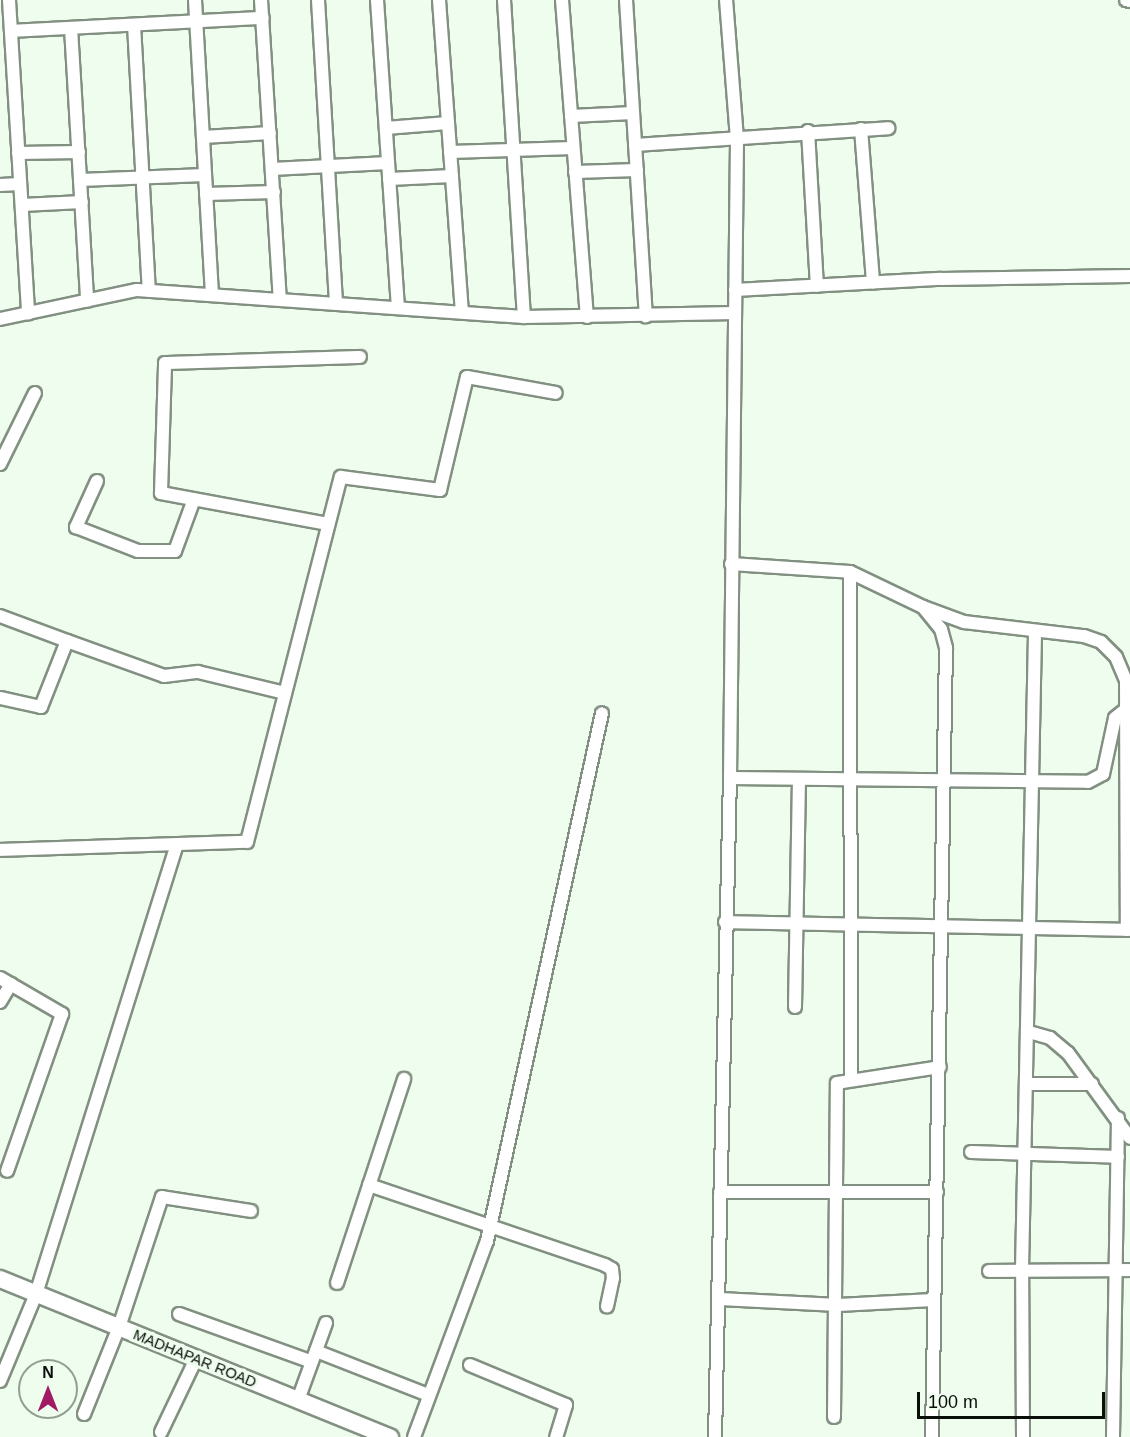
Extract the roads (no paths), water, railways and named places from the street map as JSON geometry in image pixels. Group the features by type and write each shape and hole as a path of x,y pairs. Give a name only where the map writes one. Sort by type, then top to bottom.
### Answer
{"main road":[{"name":"MADHAPAR ROAD","path":"0,1279 390,1437"}],"street":[{"path":"9,0 28,313"},
{"path":"195,0 212,295"},
{"path":"261,0 280,299"},
{"path":"318,0 336,302"},
{"path":"377,0 398,307"},
{"path":"439,0 462,312"},
{"path":"504,0 524,317"},
{"path":"562,0 587,317"},
{"path":"626,0 646,316"},
{"path":"715,1437 720,1299 725,922 730,778 737,139 726,0"},
{"path":"11,31 263,18"},
{"path":"134,25 149,291"},
{"path":"71,28 87,301"},
{"path":"571,116 633,113"},
{"path":"386,129 448,123"},
{"path":"635,145 737,139 808,130 888,128"},
{"path":"861,129 873,284"},
{"path":"808,130 817,286"},
{"path":"203,137 270,133"},
{"path":"450,152 573,148"},
{"path":"18,153 79,152"},
{"path":"272,169 388,163"},
{"path":"575,172 637,170"},
{"path":"80,180 205,175"},
{"path":"389,179 452,176"},
{"path":"0,185 20,184"},
{"path":"206,194 274,192"},
{"path":"22,205 82,202"},
{"path":"735,290 1130,276"},
{"path":"0,319 149,291 336,302 524,317 735,313"},
{"path":"328,525 161,493 165,363 360,357"},
{"path":"0,850 247,842 341,477 440,490 467,377 556,393"},
{"path":"0,464 35,393"},
{"path":"97,481 76,527 138,551 176,551 194,499"},
{"path":"725,922 1128,930 1126,680 1116,657 1101,642 964,622 923,607 850,572 731,564"},
{"path":"850,572 848,926 851,1080"},
{"path":"923,607 941,629 946,648 941,779 942,927 932,1437"},
{"path":"0,616 164,675 198,672 285,693"},
{"path":"1023,1437 1022,1270 1032,928 1035,631"},
{"path":"0,699 41,707 67,641"},
{"path":"730,778 1033,781 1098,779 1107,763 1114,718 1128,706"},
{"path":"414,1437 491,1224 602,713"},
{"path":"795,1007 799,780"},
{"path":"0,1382 36,1294 177,845"},
{"path":"0,1002 5,981 62,1014 7,1171"},
{"path":"1029,1032 1050,1038 1068,1053 1118,1118 1130,1138"},
{"path":"834,1417 837,1305 837,1083 940,1067"},
{"path":"337,1283 404,1079"},
{"path":"1027,1084 1092,1084"},
{"path":"1113,1437 1118,1118"},
{"path":"971,1152 1118,1156"},
{"path":"369,1185 491,1224 612,1269 608,1306"},
{"path":"720,1192 937,1192"},
{"path":"84,1414 119,1327 162,1197 251,1211"},
{"path":"989,1271 1130,1270"},
{"path":"720,1299 837,1305 933,1300"},
{"path":"178,1314 428,1395"},
{"path":"298,1400 326,1323"},
{"path":"161,1432 196,1359"},
{"path":"470,1365 566,1405 556,1437"}]}
